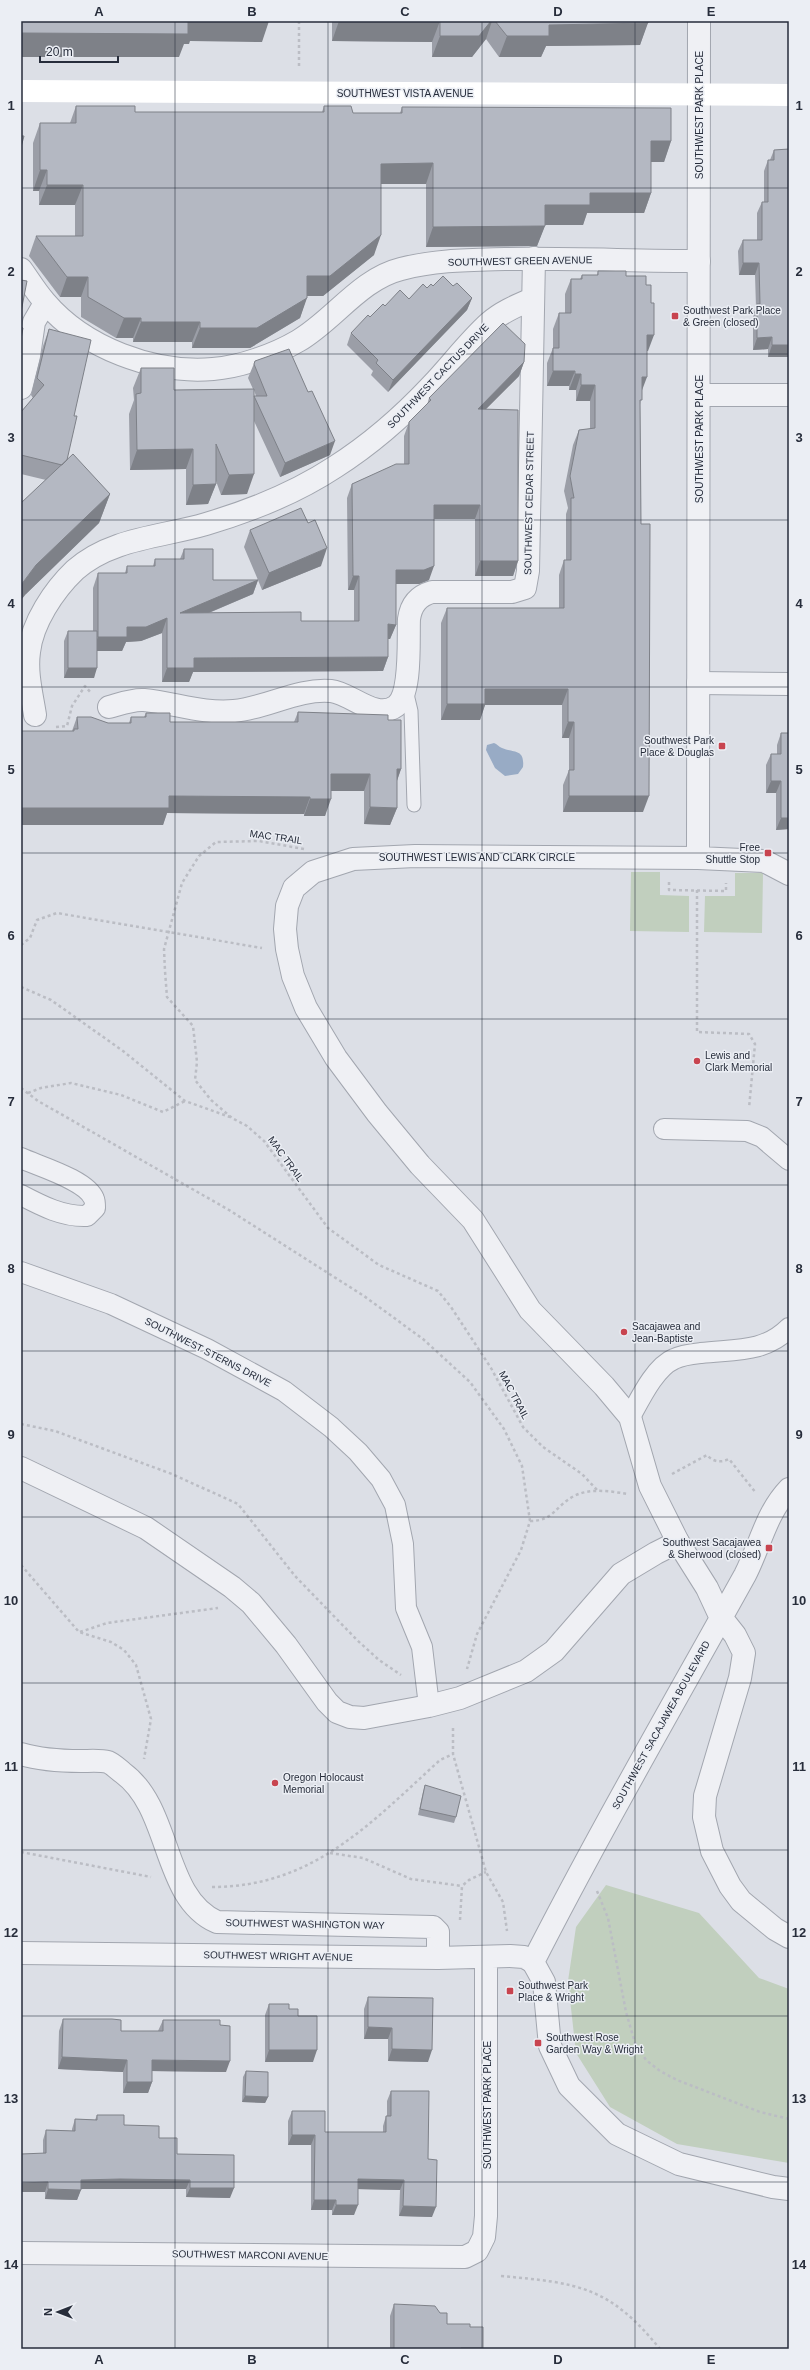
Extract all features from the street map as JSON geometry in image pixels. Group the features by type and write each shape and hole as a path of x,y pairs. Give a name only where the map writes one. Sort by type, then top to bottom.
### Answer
{"main road":[{"name":"SOUTHWEST VISTA AVENUE","path":"21,91 700,96 789,95"}],"street":[{"name":"SOUTHWEST PARK PLACE","path":"698,858 699,21"},
{"name":"SOUTHWEST GREEN AVENUE","path":"21,269 45,303 81,333 124,355 161,366 213,369 232,366 297,342 321,325 371,283 400,269 451,260 534,258 699,262"},
{"name":"SOUTHWEST CEDAR STREET","path":"406,690 409,618 411,608 423,595 432,592 519,592 525,588 528,581 532,299 534,258"},
{"name":"SOUTHWEST CACTUS DRIVE","path":"35,715 29,681 29,651 37,625 47,606 58,588 75,570 102,551 136,540 178,532 213,522 278,498 335,468 385,431 432,386 490,322 509,309 532,299"},
{"path":"21,388 29,356 34,322 45,303"},
{"path":"699,395 789,395"},
{"path":"698,683 789,684"},
{"path":"109,707 143,700 189,709 233,712 263,706 306,692 319,691 344,694 369,707 389,710 396,706 406,690"},
{"name":"SOUTHWEST LEWIS AND CLARK CIRCLE","path":"789,874 764,861 698,858 416,856 353,859 313,872 294,888 287,906 285,929 287,949 293,976 306,1008 336,1058 376,1113 420,1165 474,1220 530,1310 604,1386 630,1417 650,1486 678,1542 707,1588 720,1616 735,1635 744,1654 740,1678 705,1796 704,1817 708,1836 720,1868 741,1901 775,1929 789,1937"},
{"path":"664,1130 747,1131 762,1137 789,1160"},
{"path":"21,1158 84,1187 94,1198 95,1208 87,1216 74,1217 59,1213 21,1195"},
{"name":"SOUTHWEST STERNS DRIVE","path":"21,1272 111,1304 206,1349 278,1387 331,1427 358,1452 381,1479 395,1505 403,1544 406,1608 422,1647 428,1696"},
{"path":"630,1417 662,1367 673,1359 687,1355 764,1346 778,1339 789,1328"},
{"path":"21,1468 146,1528 232,1587 251,1603 286,1645 337,1712 350,1717 364,1718 428,1696 460,1698 526,1671 554,1651 621,1574 656,1552 678,1542"},
{"name":"SOUTHWEST SACAJAWEA BOULEVARD","path":"533,1962 720,1616 745,1574 774,1508 789,1489"},
{"name":"SOUTHWEST WASHINGTON WAY","path":"21,1754 34,1758 109,1762 136,1782 152,1807 181,1883 196,1909 208,1918 217,1922 433,1927 438,1932 438,1958"},
{"name":"SOUTHWEST WRIGHT AVENUE","path":"21,1953 438,1958 524,1957 533,1962"},
{"name":"SOUTHWEST PARK PLACE","path":"477,2251 484,2237 486,2216 486,1958"},
{"path":"533,1962 544,1982 550,2046 569,2086 617,2134 679,2164 773,2187 789,2189"},
{"name":"SOUTHWEST MARCONI AVENUE","path":"21,2253 465,2258 477,2251"}],"lane":[{"path":"406,690 411,711 414,805"}],"path":[{"path":"299,21 300,93"},
{"path":"35,715 50,725 61,728 67,726 72,706 84,686 96,702 109,707"},
{"name":"MAC TRAIL","path":"308,850 259,840 216,842 199,856 182,882 170,931 164,948 167,997 193,1026 197,1062 195,1080 211,1100 232,1118 247,1126 264,1141 328,1228 379,1265 438,1291 451,1307 491,1368 523,1427 543,1447 582,1474 598,1491"},
{"path":"669,890 726,891"},
{"path":"697,890 697,1032 736,1032 749,1034 755,1044 747,1131"},
{"path":"21,945 30,938 37,920 57,913 170,931 274,950 287,949"},
{"path":"21,988 51,1000 123,1051 185,1101 232,1118"},
{"path":"28,1093 41,1088 71,1083 121,1095 163,1112 185,1101"},
{"path":"21,1088 229,1210 364,1296 423,1339 470,1382 504,1429 522,1466 530,1521 521,1550 477,1634 466,1672"},
{"path":"21,1424 55,1431 172,1474 238,1504 295,1576 357,1640 379,1660 428,1696"},
{"path":"670,1475 707,1455 713,1460 719,1462 729,1459 759,1496"},
{"path":"530,1521 540,1521 551,1516 564,1502 575,1495 598,1491 631,1495"},
{"path":"21,1565 79,1632 111,1642 124,1650 136,1665 151,1719 146,1756 136,1782"},
{"path":"79,1632 107,1623 251,1603"},
{"path":"453,1728 453,1754 486,1872 503,1902 507,1932"},
{"path":"204,1887 266,1881 311,1865 358,1834 440,1760 453,1754"},
{"path":"21,1852 155,1878"},
{"path":"329,1853 363,1858 411,1878 462,1886"},
{"path":"460,1925 462,1886 469,1880 486,1872"},
{"path":"578,1877 594,1886 601,1897 608,1918 626,2012 635,2043 646,2060 660,2071 677,2080 760,2112 789,2119"},
{"path":"501,2276 559,2281 592,2290 624,2311 643,2328 660,2349"}],"green space":[{"path":"631,872 660,872 660,895 689,896 689,932 630,931"},
{"path":"735,873 763,873 762,933 704,932 705,896 735,896"},
{"path":"606,1885 699,1913 759,1978 789,1989 789,2163 677,2144 610,2107 576,2053 568,1981 576,1927"}],"water":[{"path":"494,743 502,748 520,754 523,761 523,767 518,774 505,776 495,768 486,750 487,745"}],"building":[{"path":"21,21 188,21 188,34 21,33"},
{"path":"440,21 491,21 479,36 440,36"},
{"path":"495,21 648,21 648,23 549,25 549,36 507,36"},
{"path":"76,106 135,106 135,112 324,112 324,106 351,106 353,113 402,113 402,107 671,108 671,141 651,141 651,193 590,193 590,205 545,205 545,226 433,227 433,163 381,164 381,235 330,276 307,276 307,298 257,328 200,328 200,322 141,322 141,318 124,318 88,297 88,277 67,277 36,236 83,236 83,185 47,185 47,170 40,170 40,123 76,123"},
{"path":"21,136 24,136 21,147"},
{"path":"789,149 789,345 772,345 772,337 757,338 757,304 760,304 759,263 743,263 743,240 762,240 762,202 768,202 768,160 774,160 774,150"},
{"path":"598,271 626,271 626,276 646,276 646,285 651,285 651,303 654,303 654,335 647,335 647,377 642,377 642,400 640,400 641,524 650,524 649,796 569,796 569,770 574,770 574,722 568,722 568,689 485,689 485,704 447,704 447,608 564,608 564,560 571,560 571,498 574,498 570,476 579,430 595,428 595,385 581,385 581,374 575,374 575,371 553,371 553,348 559,348 559,313 571,313 571,279 582,279 582,275 598,275"},
{"path":"443,276 453,286 457,283 472,298 393,380 376,363 378,360 351,333 368,315 370,317 383,304 385,306 400,290 409,299 423,284 427,288 431,284 433,286"},
{"path":"21,280 27,281 21,312"},
{"path":"503,323 525,344 524,362 478,409 518,410 518,561 480,561 480,505 434,505 434,566 424,570 396,570 396,625 388,624 388,657 194,658 194,668 167,668 167,618 146,627 127,627 127,637 98,637 98,573 127,573 127,566 155,566 155,559 184,559 184,549 213,549 213,580 258,580 180,613 301,612 301,621 359,621 359,576 353,576 352,484 396,464 409,464 409,422 431,400 429,398"},
{"path":"21,327 23,328 21,339"},
{"path":"49,329 91,340 74,416 77,416 67,460 62,465 21,455 21,412 44,385 37,378"},
{"path":"289,349 308,392 312,391 335,441 285,463 254,396 267,396 254,364 255,361"},
{"path":"141,368 174,368 174,390 254,389 254,474 229,475 216,444 216,484 193,485 193,449 137,450 136,394 141,393"},
{"path":"73,454 110,494 36,565 21,585 21,503"},
{"path":"301,508 308,523 315,520 327,548 269,573 250,530"},
{"path":"68,631 97,631 97,668 68,668"},
{"path":"298,712 388,715 388,720 401,720 401,769 397,769 397,808 370,807 370,774 331,774 331,799 310,799 310,797 169,796 169,808 21,808 21,731 74,731 74,729 78,729 77,717 91,717 108,723 131,723 131,717 146,717 146,713 170,713 170,722 298,722"},
{"path":"781,733 789,733 789,818 781,818 781,781 771,781 771,754 781,754"},
{"path":"425,1785 461,1796 456,1817 420,1809"},
{"path":"368,1997 433,1998 432,2050 392,2049 392,2028 368,2027"},
{"path":"269,2004 289,2004 289,2009 298,2009 298,2016 317,2016 317,2050 269,2050"},
{"path":"63,2019 121,2020 121,2031 163,2031 163,2020 220,2020 220,2025 230,2026 230,2061 152,2060 152,2082 127,2082 127,2060 62,2057"},
{"path":"246,2071 268,2072 268,2097 245,2096"},
{"path":"391,2091 429,2091 428,2159 437,2160 436,2207 403,2206 404,2180 358,2179 358,2205 336,2205 336,2200 314,2200 315,2135 292,2135 292,2111 325,2111 325,2132 386,2132 386,2116 391,2116"},
{"path":"97,2115 124,2115 124,2125 159,2126 159,2138 177,2138 177,2154 234,2155 234,2188 190,2188 190,2180 81,2180 81,2190 48,2189 48,2182 21,2183 21,2154 46,2153 46,2130 75,2131 75,2119 97,2120"},
{"path":"394,2304 435,2306 440,2313 447,2313 447,2324 470,2324 470,2327 483,2327 483,2348 394,2349"}],"place":[{"name":"Southwest Park Place & Green (closed)","path":"675,316"},
{"name":"Southwest Park Place & Douglas","path":"722,746"},
{"name":"Free Shuttle Stop","path":"768,853"},
{"name":"Lewis and Clark Memorial","path":"697,1061"},
{"name":"Sacajawea and Jean-Baptiste","path":"624,1332"},
{"name":"Southwest Sacajawea & Sherwood (closed)","path":"769,1548"},
{"name":"Oregon Holocaust Memorial","path":"275,1783"},
{"name":"Southwest Park Place & Wright","path":"510,1991"},
{"name":"Southwest Rose Garden Way & Wright","path":"538,2043"}]}
